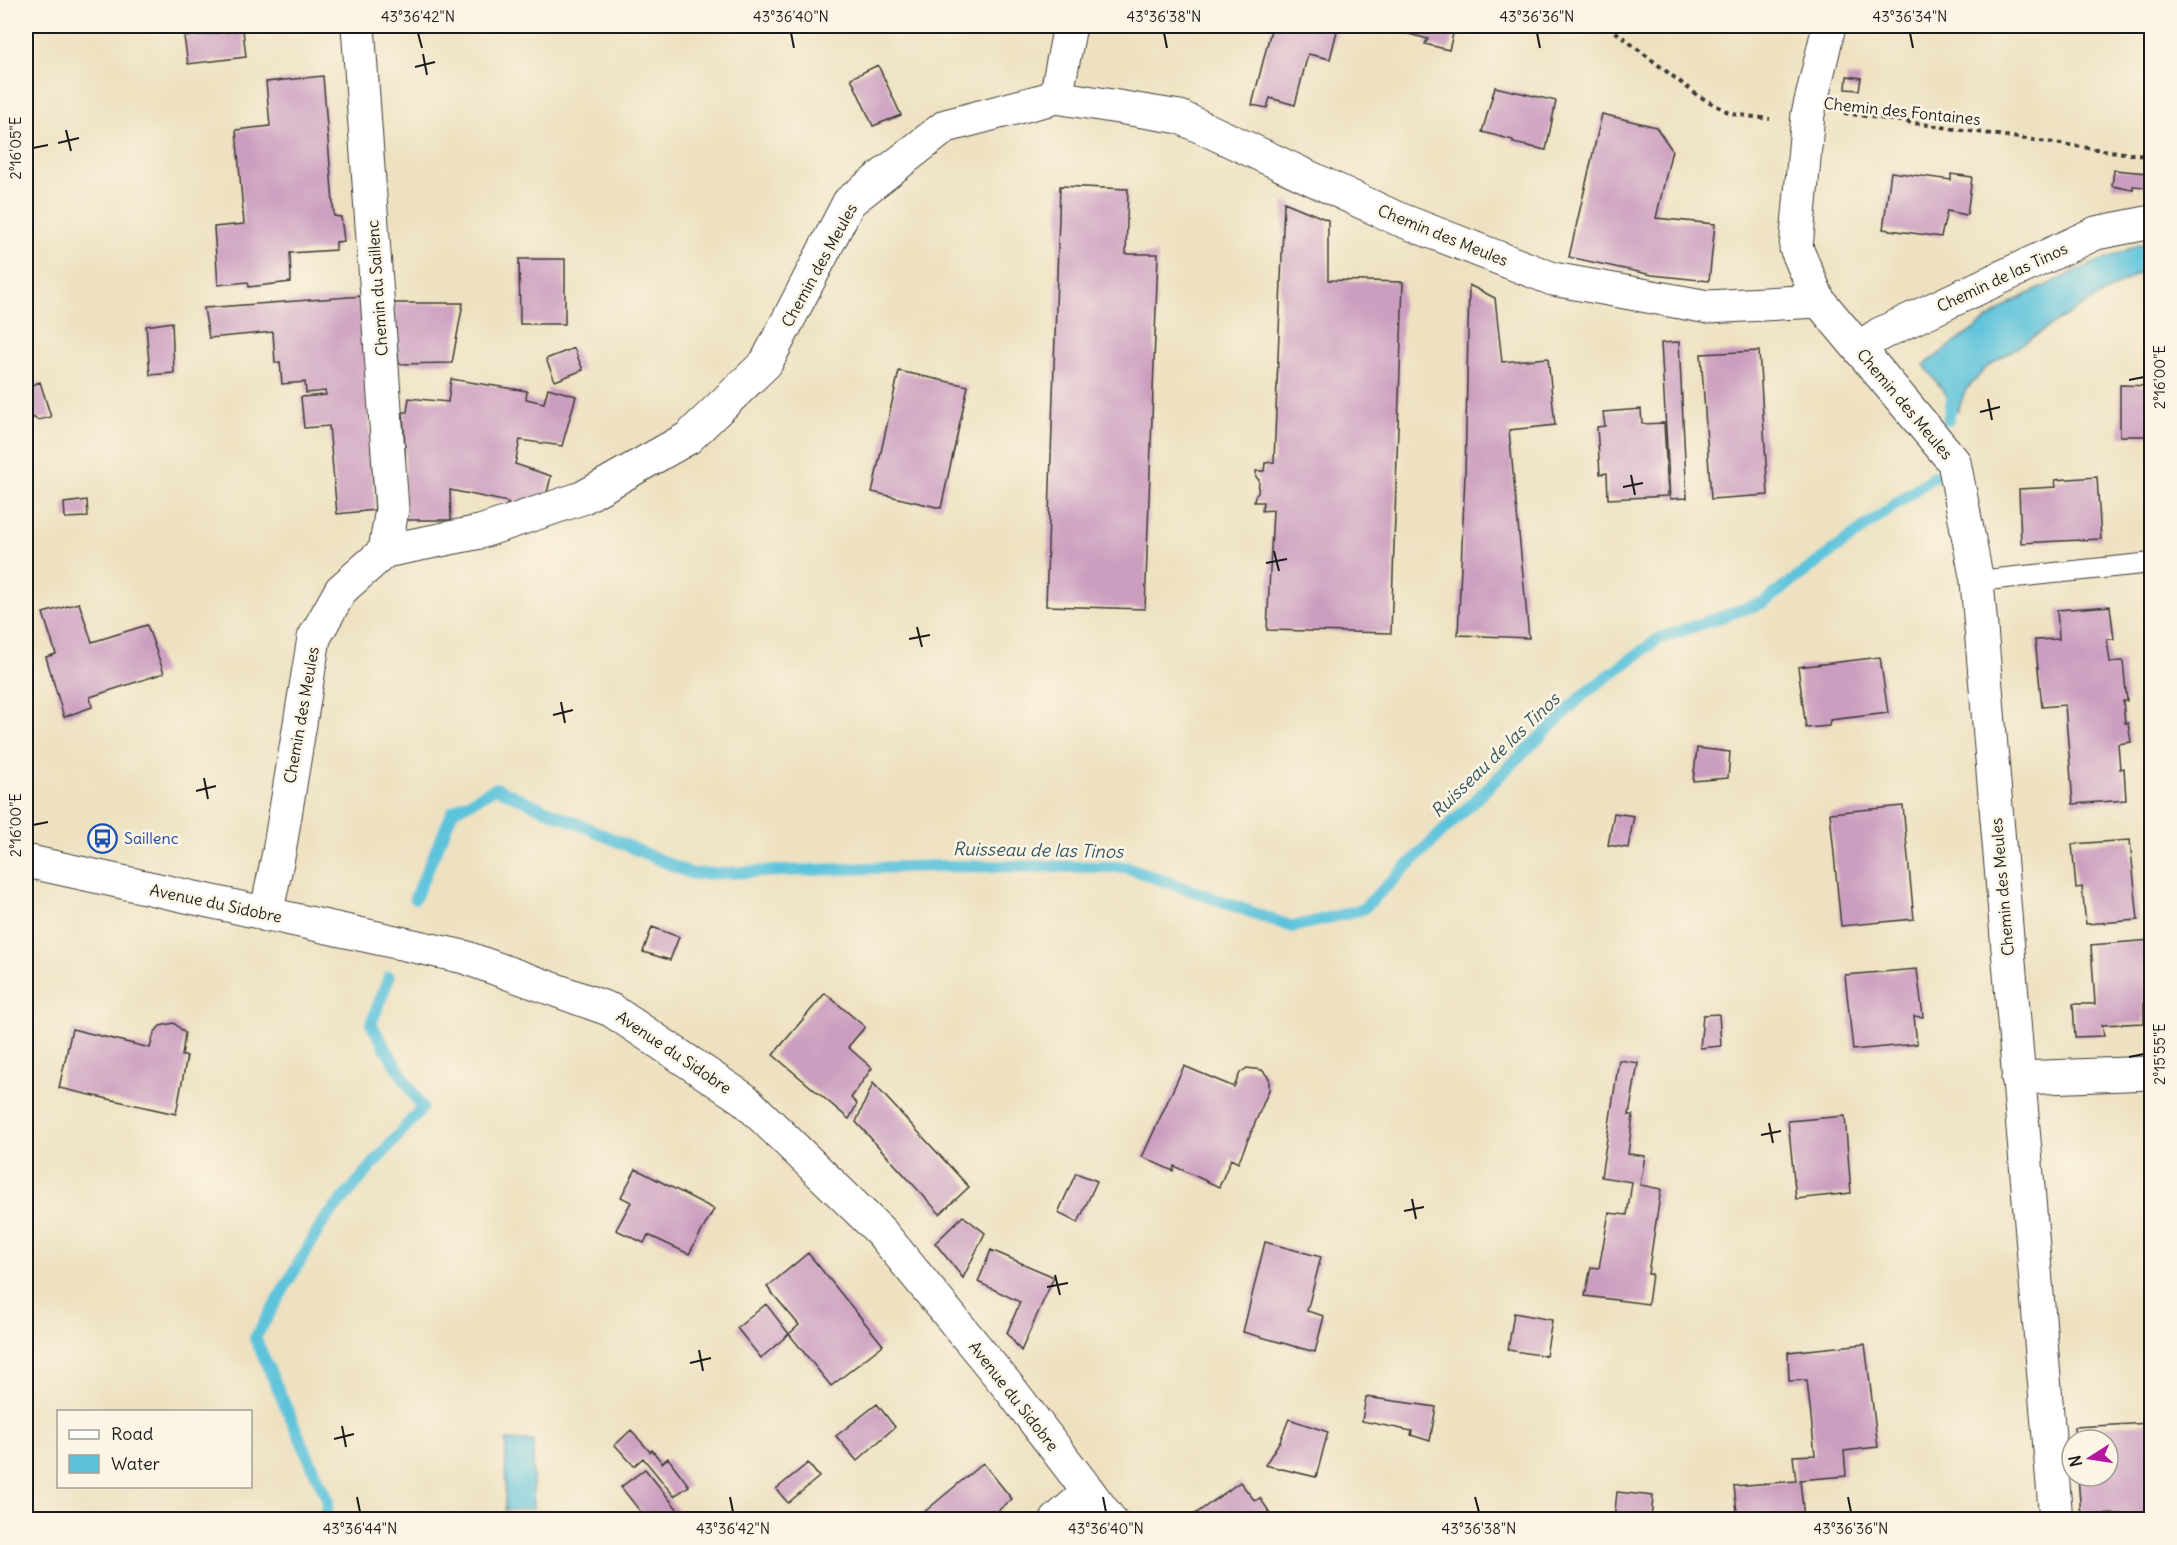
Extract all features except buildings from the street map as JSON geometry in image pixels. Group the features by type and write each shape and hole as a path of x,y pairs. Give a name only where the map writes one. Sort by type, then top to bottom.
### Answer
{"street":[{"name":"Chemin du Saillenc","path":"358,26 392,509 385,551"},
{"path":"1056,97 1070,26"},
{"path":"1819,301 1796,248 1808,114 1829,26"},
{"name":"Chemin des Meules","path":"266,915 279,852 314,638 341,590 385,551 480,532 582,498 687,438 765,363 849,202 946,126 1056,97 1180,117 1396,218 1553,279 1708,307 1819,301 1954,462 1977,581 2056,1520"},
{"name":"Chemin de las Tinos","path":"1859,348 1880,334 2096,233 2151,222"},
{"name":"Avenue du Sidobre","path":"26,861 464,957 611,1010 744,1099 881,1232 1011,1390 1110,1520"},
{"path":"2018,1078 2151,1073"},
{"path":"1057,1520 1089,1492"}],"lane":[{"path":"1977,581 2151,563"}],"path":[{"name":"Chemin des Fontaines","path":"1608,26 1696,95 1732,114 1789,121 1808,114 1832,112 2151,157"}],"water":[{"path":"2151,240 2151,266 2064,317 1988,366 1965,391 1958,411 1924,365 2012,302 2080,269"},
{"path":"506,1440 533,1441 533,1509 505,1510"}],"waterway":[{"name":"Ruisseau de las Tinos","path":"1948,420 1952,400 1959,388"},
{"name":"Ruisseau de las Tinos","path":"415,898 453,811 496,788 692,874 936,866 1126,867 1293,927 1363,909 1585,693 1658,639 1764,602 1934,476"},
{"name":"Ruisseau de las Tinos","path":"326,1520 328,1501 255,1338 323,1222 422,1108 371,1024 389,977"}],"place":[{"name":"Saillenc","path":"103,838"}]}
